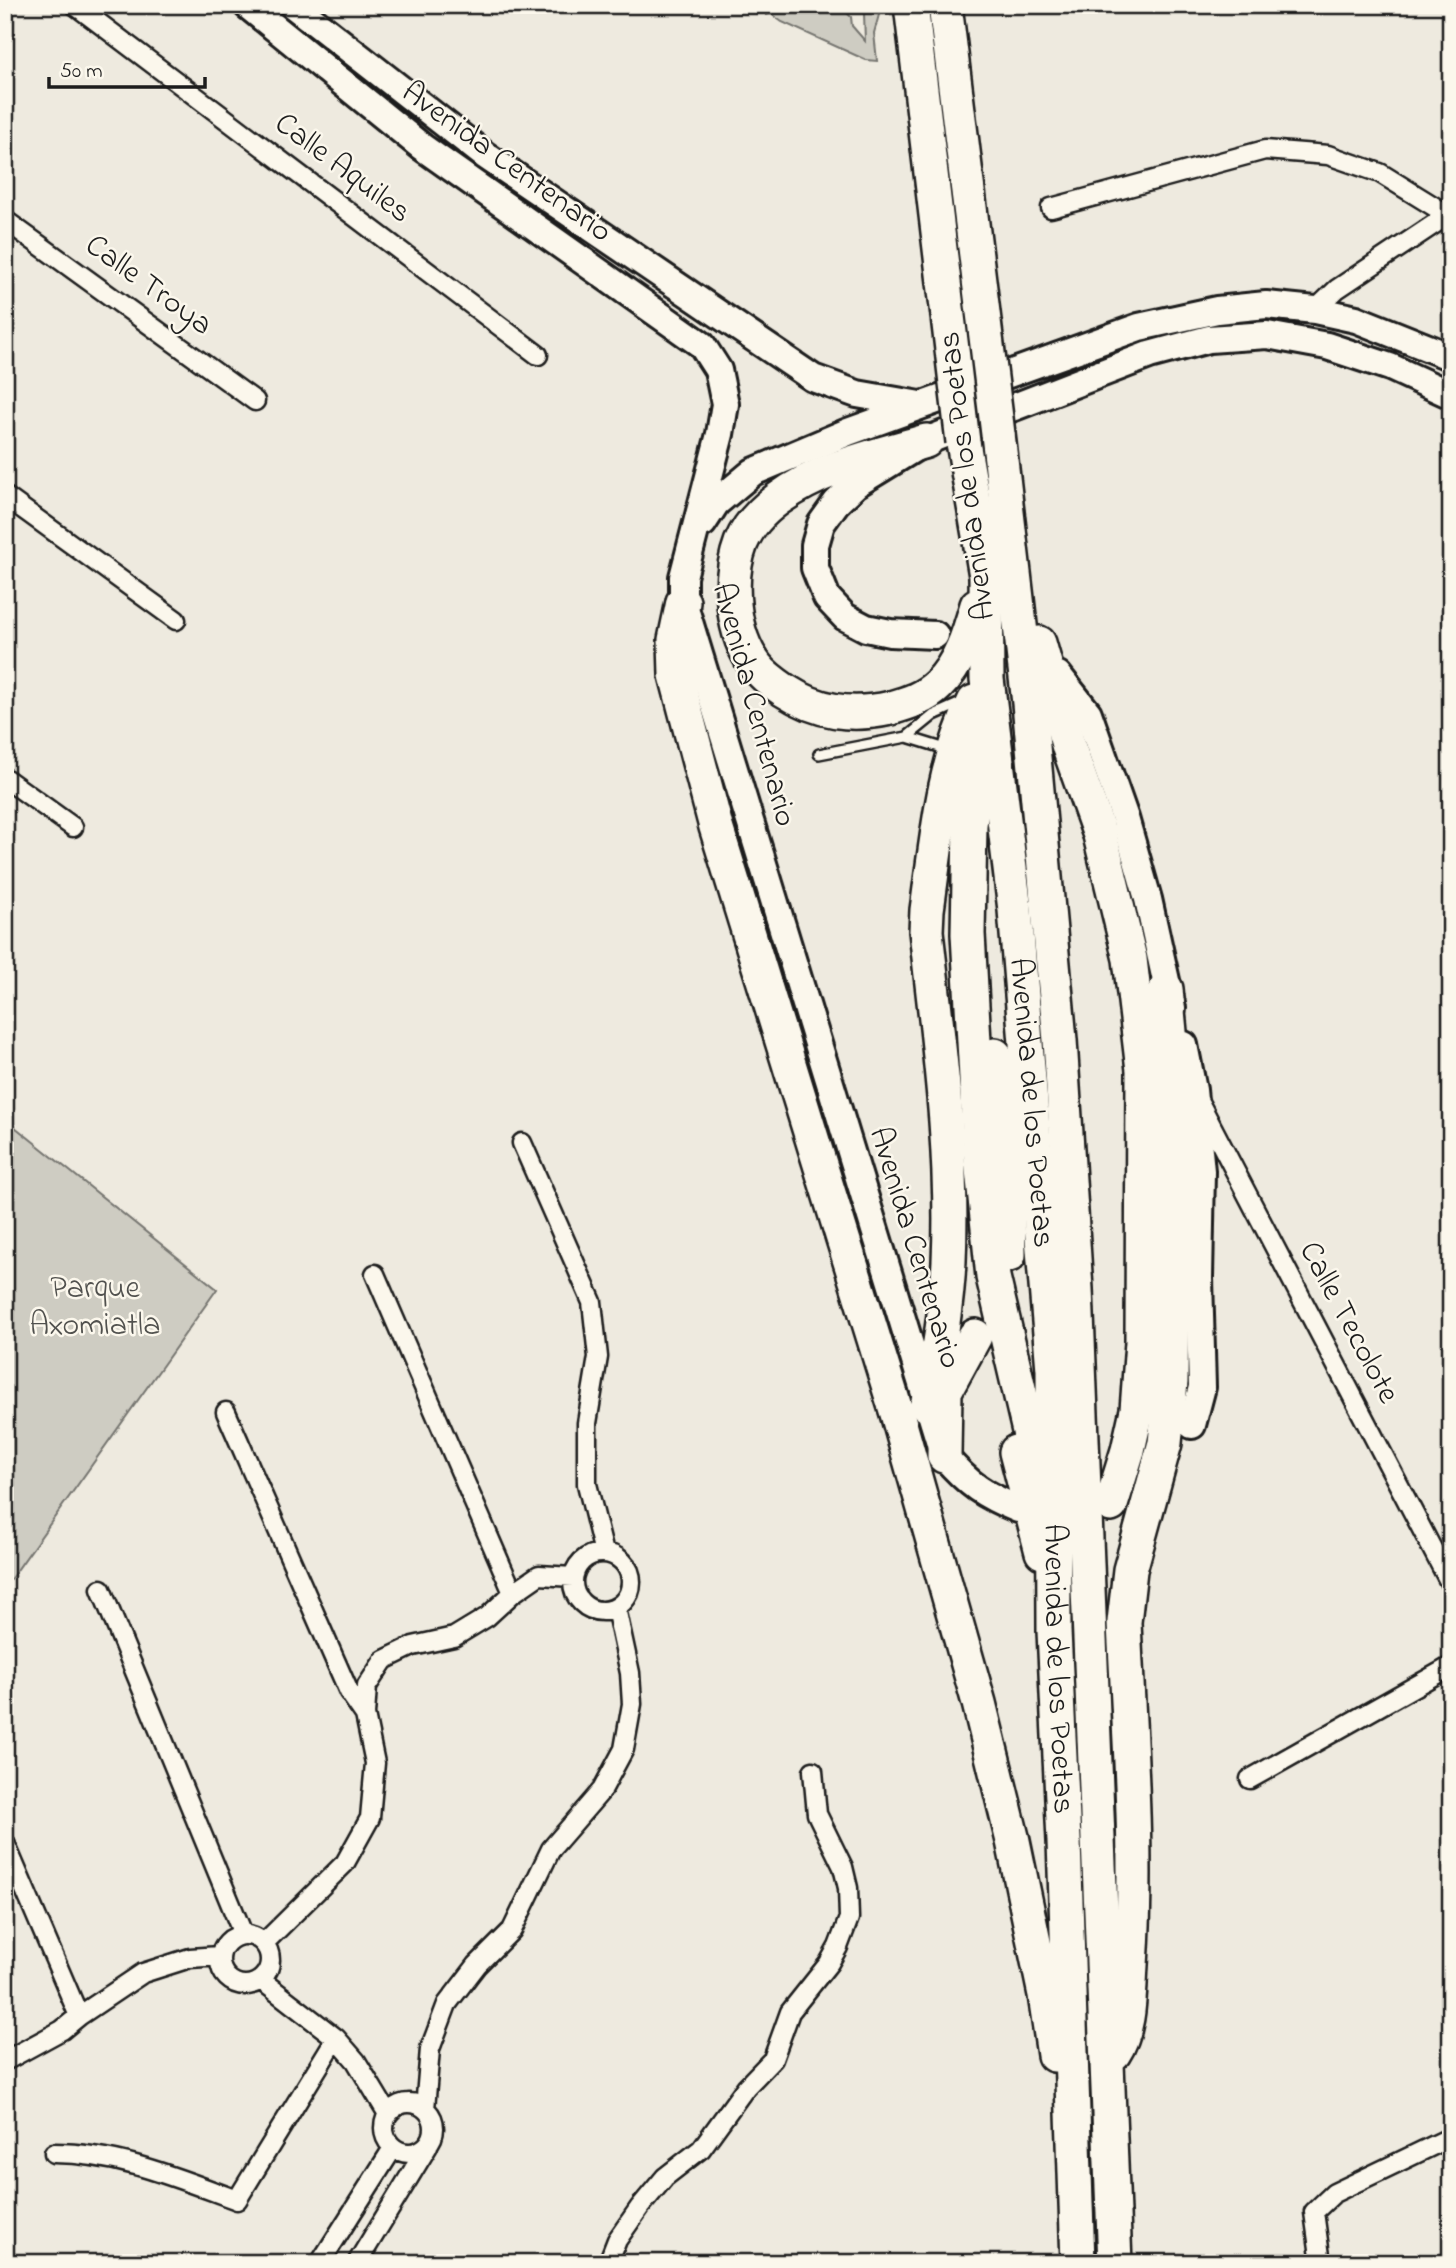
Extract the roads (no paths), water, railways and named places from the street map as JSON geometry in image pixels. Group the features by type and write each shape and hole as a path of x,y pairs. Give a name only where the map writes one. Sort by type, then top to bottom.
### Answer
{"highway":[{"name":"Avenida de los Poetas","path":"911,5 964,442 986,576 982,687 997,758 993,773 1053,1370 1054,1632 1065,1841 1077,2205"},
{"name":"Avenida de los Poetas","path":"945,5 1029,703 1060,1040 1076,1289 1115,2263"},
{"path":"926,441 836,467 802,483 776,500 754,522 742,542 734,570 737,620 744,645 756,667 778,686 800,700 825,710 867,712 905,704 921,698 937,686 954,666 964,645 986,576"},
{"path":"1008,517 1049,681 1100,835 1130,959 1143,1070 1142,1342 1137,1410 1128,1450 1108,1506"},
{"path":"683,602 676,640 677,675 724,855 898,1417 979,1703 1013,1841 1045,1995 1077,2205 1078,2263"},
{"path":"951,1000 944,985 933,922 927,910 953,785 982,687"},
{"path":"982,687 953,785 951,1031 966,1232 977,1298 1044,1561"},
{"path":"982,687 970,825 968,934 980,1149 993,1277 1038,1464 1044,1561 1054,1632"},
{"path":"724,855 741,870 746,879 782,960 785,1013 780,1037"},
{"path":"970,856 983,879 997,1088 1006,1114 1010,1230 1006,1271"},
{"path":"927,1405 932,1394 948,1293 950,1224 933,922"},
{"path":"1006,1114 1015,1087 1009,928"},
{"path":"1107,2063 1125,2031 1134,1923 1124,1622 1126,1595 1129,1570 1165,1443 1171,1382 1174,1074 1166,989"},
{"path":"973,1041 993,1011"},
{"path":"944,1456 945,1391 975,1336"}],"main road":[{"name":"Avenida Centenario","path":"247,5 422,147 702,345 718,370 724,404 722,424 684,577 683,602 782,960 944,1456 965,1481 991,1498 1018,1509"},
{"name":"Avenida Centenario","path":"293,5 486,156 813,378 857,394 921,406"},
{"path":"605,276 622,248"},
{"path":"695,535 716,503 752,472 848,432 1139,327 1229,309 1266,306 1315,310 1356,320 1451,357"},
{"path":"936,635 890,633 866,628 845,617 827,598 815,568 815,545 821,524 836,503 856,484 926,441 1149,355 1209,339 1267,335 1328,346 1390,368 1451,395"},
{"path":"1058,675 1088,713 1116,792 1147,899 1166,989 1183,1042 1193,1090 1201,1171 1199,1278 1202,1387 1192,1425"},
{"path":"1108,1506 1140,1490"}],"street":[{"name":"Calle Aquiles","path":"75,5 538,355"},
{"path":"1051,208 1265,150 1328,155 1380,173 1449,214 1337,289 1315,310"},
{"name":"Calle Troya","path":"5,220 255,401"},
{"path":"5,496 176,620"},
{"path":"5,778 73,828"},
{"name":"Calle Tecolote","path":"1193,1090 1451,1585"},
{"path":"522,1143 592,1303 598,1357 587,1423 587,1484 604,1553"},
{"path":"375,1274 513,1593"},
{"path":"226,1412 349,1692 365,1716"},
{"path":"593,1553 604,1553 615,1555 623,1562 631,1581 624,1601 605,1611 585,1606 573,1588 573,1577 584,1559 593,1553"},
{"path":"264,1943 345,1863 370,1818 375,1763 365,1716 367,1686 384,1660 413,1646 454,1637 487,1617 513,1593 539,1575 573,1577"},
{"path":"101,1588 243,1934"},
{"path":"425,2109 430,2049 447,2004 477,1965 512,1930 551,1849 602,1790 624,1749 632,1704 629,1673 615,1608"},
{"path":"1250,1779 1451,1666"},
{"path":"608,2263 617,2239 640,2207 665,2177 701,2150 746,2087 773,2059 790,2012 829,1963 838,1947 849,1918 848,1888 843,1867 817,1814 813,1771"},
{"path":"5,1843 79,2016"},
{"path":"243,1934 257,1937 264,1943 270,1956 270,1965 261,1980 244,1986 236,1984 222,1973 219,1956 227,1941 243,1934"},
{"path":"5,2061 62,2029 143,1973 191,1958 219,1956"},
{"path":"261,1980 336,2038 356,2061 388,2114"},
{"path":"54,2153 75,2153 118,2160 155,2170 237,2200 336,2038"},
{"path":"357,2263 430,2143 434,2126 432,2117 418,2105 402,2104 388,2114 383,2130 393,2148 411,2154 430,2143"},
{"path":"1321,2263 1314,2212 1334,2193 1451,2137"},
{"path":"320,2263 393,2148"}],"lane":[{"path":"819,754 907,737 934,715 982,687"},
{"path":"907,737 953,785"}],"park label":[{"name":"Parque Axomiatla","path":"95,1308"}]}
